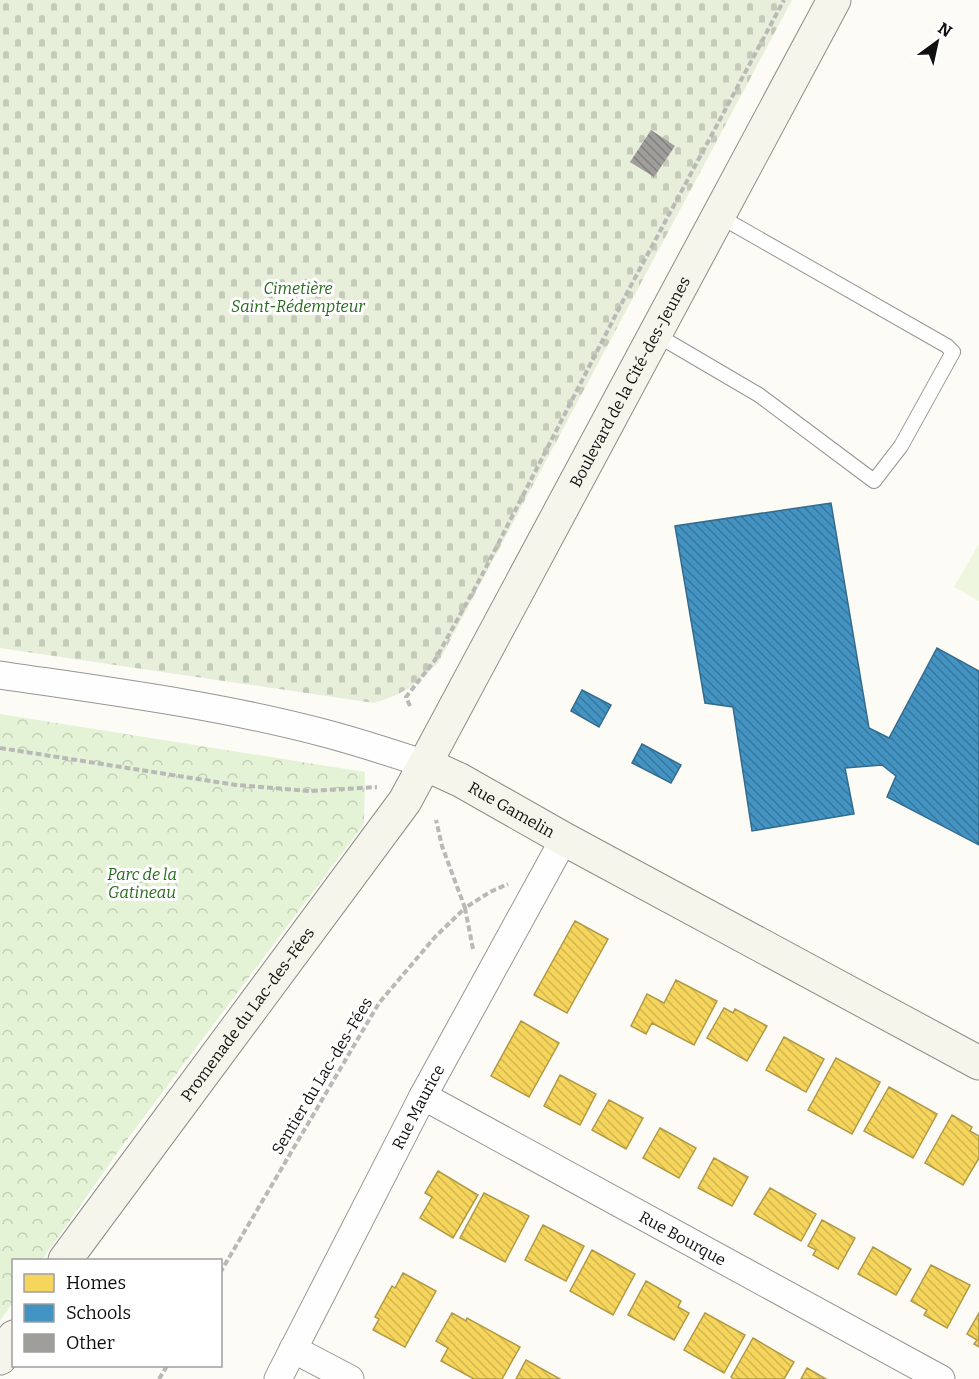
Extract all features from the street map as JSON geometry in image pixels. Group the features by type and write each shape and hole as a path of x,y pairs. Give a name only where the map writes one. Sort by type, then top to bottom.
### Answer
{"street":[{"name":"Boulevard de la Cité-des-Jeunes","path":"425,764 834,0"},
{"name":"Rue Gamelin","path":"0,675 159,699 275,722 324,733 425,764 460,780 564,839 979,1063"},
{"name":"Promenade du Lac-des-Fées","path":"66,1259 405,801 425,764"},
{"name":"Rue Maurice","path":"278,1379 423,1096 564,839"},
{"name":"Rue Bourque","path":"423,1096 941,1379"},
{"path":"0,1358 12,1340"},
{"path":"293,1348 350,1379"}],"lane":[{"path":"656,334 759,395 874,481 901,446 953,352 947,346 718,216"}],"path":[{"path":"410,706 406,697 435,660 481,577 628,291 784,0"},
{"path":"0,748 236,785 310,791 377,787"},
{"path":"436,819 442,846 465,908"},
{"name":"Sentier du Lac-des-Fées","path":"222,1270 379,1003 435,937 465,908 490,892 515,881 542,880"}],"green space":[{"name":"Cimetière Saint-Rédempteur","path":"0,0 792,0 438,663 402,692 374,703 0,648"},
{"path":"979,544 979,601 954,587"},
{"name":"Parc de la Gatineau","path":"0,714 365,772 364,824 120,1149 43,1259 12,1259 12,1303 0,1321"}],"building: Homes":[{"path":"575,921 608,939 567,1013 534,995"},
{"path":"676,980 717,1001 694,1045 652,1023 646,1034 631,1026 647,994 664,1003"},
{"path":"724,1008 733,1013 735,1009 767,1026 747,1061 707,1038"},
{"path":"521,1021 559,1043 529,1097 491,1076"},
{"path":"784,1037 824,1059 806,1092 766,1070"},
{"path":"836,1058 880,1082 852,1134 808,1110"},
{"path":"560,1075 596,1094 580,1125 544,1106"},
{"path":"889,1087 937,1114 913,1158 864,1131"},
{"path":"609,1100 643,1118 626,1149 592,1130"},
{"path":"952,1115 972,1127 970,1131 979,1136 979,1158 963,1185 925,1163"},
{"path":"660,1128 696,1148 679,1178 643,1158"},
{"path":"714,1158 748,1177 732,1206 698,1188"},
{"path":"438,1171 478,1195 453,1238 420,1218 432,1197 425,1193"},
{"path":"770,1188 816,1214 801,1241 754,1214"},
{"path":"484,1193 529,1216 505,1262 460,1238"},
{"path":"822,1220 855,1238 838,1269 813,1255 816,1250 808,1246"},
{"path":"543,1225 584,1246 566,1281 525,1260"},
{"path":"873,1247 911,1269 896,1295 858,1274"},
{"path":"592,1250 635,1274 613,1315 570,1291"},
{"path":"931,1265 970,1285 947,1328 924,1315 927,1310 911,1301"},
{"path":"403,1273 436,1291 405,1347 373,1330 379,1319 375,1317 392,1286 395,1288"},
{"path":"646,1281 681,1301 678,1307 689,1313 674,1340 628,1315"},
{"path":"452,1313 466,1321 467,1318 520,1347 502,1379 474,1379 441,1361 448,1348 436,1341"},
{"path":"705,1313 745,1335 724,1373 684,1350"},
{"path":"979,1313 979,1347 974,1344 977,1340 967,1334"},
{"path":"753,1338 794,1362 784,1379 734,1379 731,1377"},
{"path":"526,1360 560,1379 516,1379"},
{"path":"807,1368 826,1379 801,1379"}],"building: Schools":[{"path":"831,503 869,728 889,738 937,648 979,671 979,845 887,797 896,776 882,765 845,768 854,814 752,831 733,707 705,703 675,526"},
{"path":"582,690 611,705 599,727 571,711"},
{"path":"642,744 681,765 671,783 632,763"}],"building: Other":[{"path":"651,130 675,146 654,177 630,162"}]}
